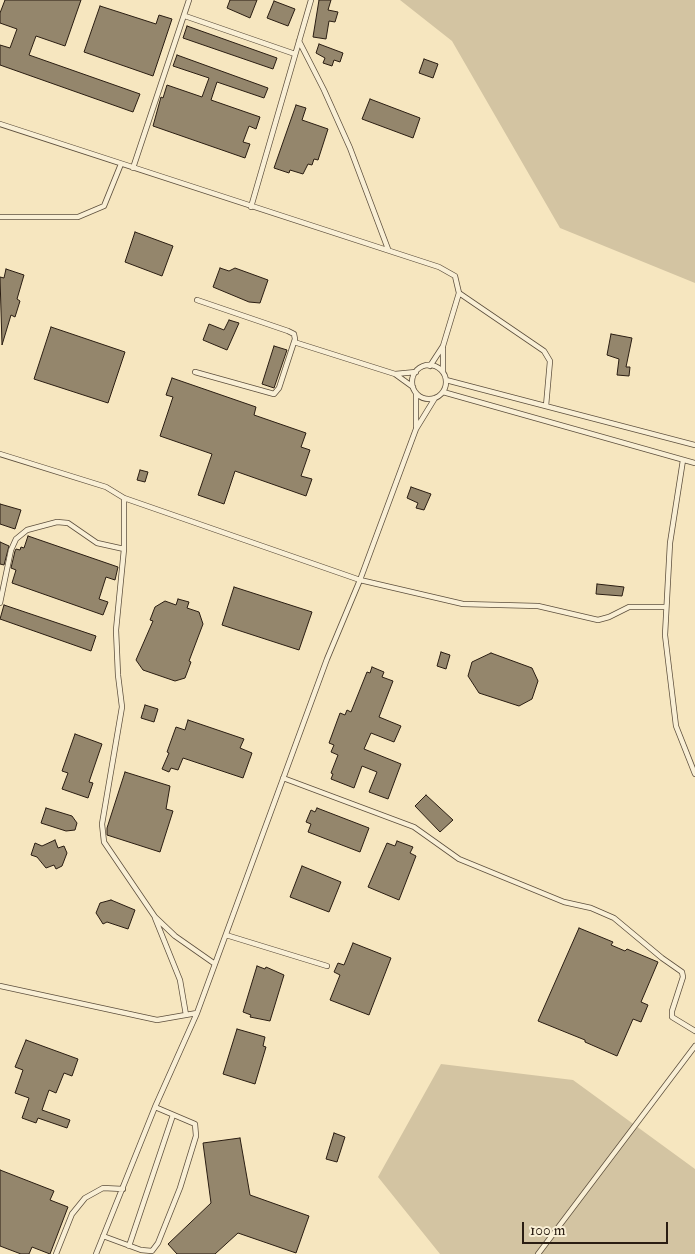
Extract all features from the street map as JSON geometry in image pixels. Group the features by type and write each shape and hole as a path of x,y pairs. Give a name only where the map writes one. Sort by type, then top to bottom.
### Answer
{"lane":[{"path":"133,168 189,0"},
{"path":"251,207 311,0"},
{"path":"185,16 295,54"},
{"path":"299,41 346,139 388,249"},
{"path":"0,124 251,207 388,249 439,267 455,276 459,293 443,346 430,366"},
{"path":"0,217 78,217 104,206 121,164"},
{"path":"459,293 544,351 550,361 546,406"},
{"path":"195,372 274,394 279,388 294,342 294,334 288,331 198,300"},
{"path":"294,342 395,374 413,387 416,394 416,429"},
{"path":"96,1254 155,1108 197,1013 327,659 360,580 416,429 435,398 443,392 446,380 443,372 443,346"},
{"path":"413,387 416,372 420,368 430,366 443,372"},
{"path":"395,374 416,372"},
{"path":"446,380 695,445"},
{"path":"443,392 695,463"},
{"path":"416,394 425,399 435,398"},
{"path":"0,454 106,487 124,498 360,580 463,604 538,606 598,620 610,617 629,607 666,607"},
{"path":"683,460 670,543 665,634 676,726 695,774"},
{"path":"124,498 124,549 116,630 118,675 122,707 102,824 104,842 155,917 175,936 215,964"},
{"path":"0,603 11,550 16,539 27,530 57,522 68,523 97,543 124,549"},
{"path":"283,778 414,827 459,859 564,902 591,908 614,918 682,972 683,978 672,1016 695,1032"},
{"path":"155,917 180,980 186,1015"},
{"path":"226,935 327,966"},
{"path":"0,986 157,1020 197,1013"},
{"path":"538,1254 695,1046"},
{"path":"103,1236 141,1250 152,1251 158,1243 180,1188 196,1136 195,1124 155,1108"},
{"path":"129,1246 173,1115"},
{"path":"56,1254 72,1214 85,1198 103,1188 123,1189"}],"shaded area":[{"path":"400,0 695,0 695,283 560,228 452,41"},
{"path":"441,1064 573,1080 695,1169 695,1254 440,1254 378,1177"}],"building":[{"path":"5,0 81,0 65,46 36,36 29,55 140,94 133,112 0,65 0,45 10,48 17,29 0,23 0,13"},
{"path":"230,0 257,0 250,18 227,8"},
{"path":"319,0 331,0 328,10 338,12 335,22 329,21 326,39 313,37"},
{"path":"274,1 295,9 288,26 267,18"},
{"path":"100,6 156,24 159,15 172,19 153,76 84,52"},
{"path":"187,26 277,58 273,69 183,38"},
{"path":"319,44 343,53 340,62 334,60 332,66 323,63 325,58 316,53"},
{"path":"177,55 268,88 264,98 217,82 211,100 260,117 256,129 249,126 243,142 250,144 245,158 153,126 161,97 163,98 167,85 202,97 209,78 173,66"},
{"path":"424,59 438,64 433,78 419,73"},
{"path":"370,99 420,118 413,138 362,119"},
{"path":"296,105 306,108 302,120 328,129 318,160 314,159 312,165 308,164 303,174 290,170 289,173 274,168"},
{"path":"135,232 173,246 162,276 125,262"},
{"path":"220,268 229,271 235,268 268,280 260,303 249,302 213,287"},
{"path":"6,269 24,275 17,299 20,301 15,317 11,315 2,345 0,277 4,278"},
{"path":"229,320 239,323 227,350 203,340 209,324 224,330"},
{"path":"51,327 125,352 108,403 34,379"},
{"path":"611,334 632,338 626,367 630,367 629,376 617,375 619,359 607,355"},
{"path":"274,346 287,350 274,388 262,384"},
{"path":"172,378 256,407 254,415 306,433 301,447 310,450 301,476 312,479 306,496 235,471 224,504 198,495 212,454 160,436 173,397 166,395"},
{"path":"140,470 148,472 145,482 137,480"},
{"path":"411,487 431,494 424,510 416,508 418,503 407,498"},
{"path":"0,504 21,510 15,529 0,524"},
{"path":"28,536 118,567 115,580 106,577 99,599 108,602 103,615 12,583 16,570 11,568 15,551 16,549 20,550 21,547 24,548"},
{"path":"0,542 9,546 4,565 0,564"},
{"path":"597,584 624,587 622,596 596,594"},
{"path":"234,587 312,612 299,650 222,625"},
{"path":"178,599 189,602 187,608 199,612 203,624 189,661 191,662 185,678 175,681 143,670 136,660 153,621 150,620 155,607 165,601 176,605"},
{"path":"4,605 96,636 91,651 0,619"},
{"path":"441,652 450,655 446,669 437,666"},
{"path":"491,653 532,668 538,681 532,699 519,706 479,693 468,676 472,662"},
{"path":"372,667 384,672 382,677 393,681 379,717 401,726 394,742 371,733 364,749 401,764 388,799 369,792 377,772 362,766 354,788 331,779 333,774 331,773 338,755 331,752 334,745 329,743 340,713 345,715 347,710 351,712 367,672 370,673"},
{"path":"145,705 158,709 154,722 141,718"},
{"path":"188,720 244,739 240,748 252,753 243,778 183,758 178,770 171,768 169,772 162,769 169,753 167,752 176,727 185,730"},
{"path":"75,734 102,744 89,782 93,783 88,798 62,789 68,773 62,771"},
{"path":"125,772 170,786 166,809 173,811 160,852 107,835 107,828"},
{"path":"426,795 453,820 440,832 415,806"},
{"path":"46,808 72,816 77,823 75,830 66,831 41,823"},
{"path":"317,808 369,828 360,852 308,832 311,824 306,822 311,810 315,812"},
{"path":"55,840 58,848 64,846 67,853 62,866 56,869 54,865 46,868 37,857 31,855 35,843 42,846"},
{"path":"397,841 413,847 410,853 416,856 399,900 368,887 387,843 395,846"},
{"path":"302,866 341,882 329,912 290,897"},
{"path":"111,900 135,910 128,929 107,922 103,924 96,913 100,903"},
{"path":"579,928 613,942 611,945 625,951 627,949 658,962 641,1002 648,1005 641,1022 633,1019 617,1056 585,1042 585,1040 538,1021"},
{"path":"353,943 391,958 369,1015 330,1000 340,975 334,972 338,963 344,965"},
{"path":"257,966 265,969 266,967 284,975 270,1021 250,1017 251,1015 243,1012"},
{"path":"237,1029 265,1037 263,1046 266,1047 255,1084 223,1074"},
{"path":"26,1040 78,1059 72,1076 64,1073 56,1093 49,1090 42,1110 70,1120 67,1128 38,1118 36,1123 22,1118 29,1098 15,1093 23,1070 15,1067"},
{"path":"334,1133 345,1137 337,1162 326,1159"},
{"path":"240,1138 250,1195 309,1216 296,1253 238,1233 215,1254 177,1254 168,1244 211,1203 203,1143"},
{"path":"0,1170 54,1191 50,1200 68,1207 50,1254 32,1247 29,1254 21,1254 0,1246"}]}
